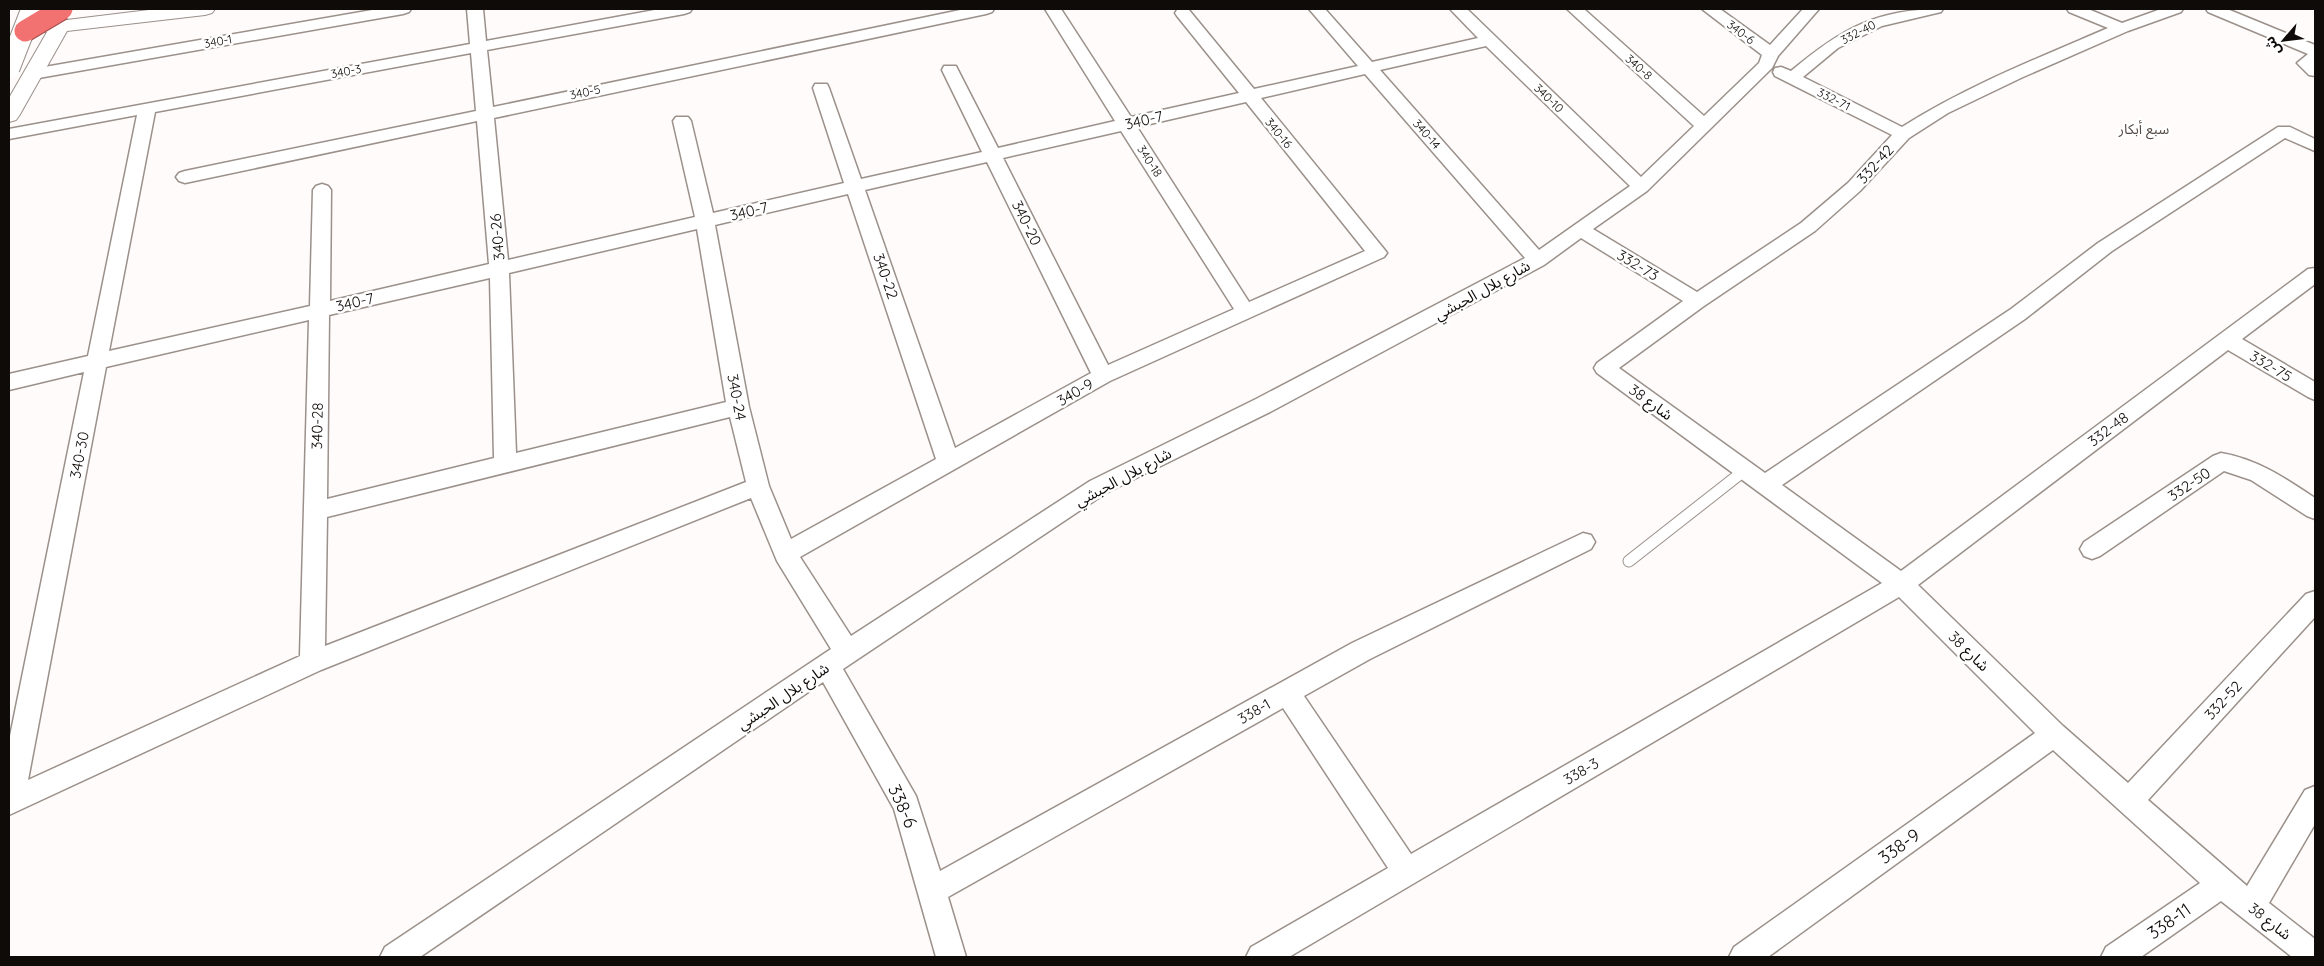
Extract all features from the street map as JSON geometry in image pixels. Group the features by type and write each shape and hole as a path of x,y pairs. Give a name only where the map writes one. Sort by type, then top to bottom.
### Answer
{"highway":[{"path":"25,31 57,21"}],"street":[{"path":"9,68 32,9"},
{"path":"9,116 33,74 57,21 205,9"},
{"name":"340-1","path":"33,74 403,9"},
{"name":"340-26","path":"475,9 500,268 505,465"},
{"name":"340-3","path":"9,134 684,9"},
{"name":"340-5","path":"185,177 986,9"},
{"name":"340-18","path":"1053,9 1246,313"},
{"name":"340-14","path":"1316,9 1370,68 1537,260"},
{"name":"340-10","path":"1458,9 1641,187"},
{"name":"340-8","path":"1575,9 1703,125"},
{"name":"340-6","path":"1710,9 1769,60"},
{"name":"شارع بلال الحبشي","path":"395,957 838,659 1098,487 1273,400 1537,260 1578,229 1641,187 1769,60 1811,9"},
{"name":"332-40","path":"1792,78 1832,45 1877,22 1935,9"},
{"path":"2075,9 2122,28"},
{"path":"2214,9 2315,51"},
{"name":"332-42","path":"1604,368 1697,301 1808,228 1854,186 1903,134 1950,105 2017,73 2160,10"},
{"name":"340-16","path":"1184,13 1248,96 1377,253"},
{"name":"340-7","path":"9,382 1490,40"},
{"path":"2315,56 2304,63 2315,71"},
{"name":"332-71","path":"1769,60 1792,78 1903,134"},
{"name":"340-20","path":"950,70 1103,376"},
{"name":"340-22","path":"822,88 949,464"},
{"name":"340-30","path":"9,801 147,109"},
{"name":"340-24","path":"682,121 705,221 738,407 758,486 785,554 838,659"},
{"path":"1765,485 2018,314 2105,247 2284,131 2315,146"},
{"name":"340-28","path":"312,662 322,190"},
{"name":"332-73","path":"1578,229 1697,301"},
{"name":"340-9","path":"785,554 949,464 1103,376 1377,253"},
{"name":"332-48","path":"1901,584 2315,274"},
{"name":"332-75","path":"2227,340 2315,392"},
{"name":"شارع 38","path":"1604,368 1901,584 2054,734 2222,884 2315,957"},
{"path":"315,511 738,407"},
{"name":"332-50","path":"2092,549 2221,462 2235,463 2252,470 2315,510"},
{"path":"9,801 312,662 758,486"},
{"name":"338-1","path":"931,891 1361,651 1583,542"},
{"name":"338-3","path":"1261,957 1901,584"},
{"name":"332-52","path":"2130,800 2315,601"},
{"name":"338-6","path":"838,659 906,805 951,957"},
{"path":"1287,692 1407,872"},
{"name":"338-9","path":"1744,957 2054,734"},
{"path":"2251,907 2315,799"},
{"name":"338-11","path":"2116,957 2222,884"}],"lane":[{"path":"1629,561 1745,470"}],"district":[{"name":"سبع أبكار","path":"2144,129"}]}
